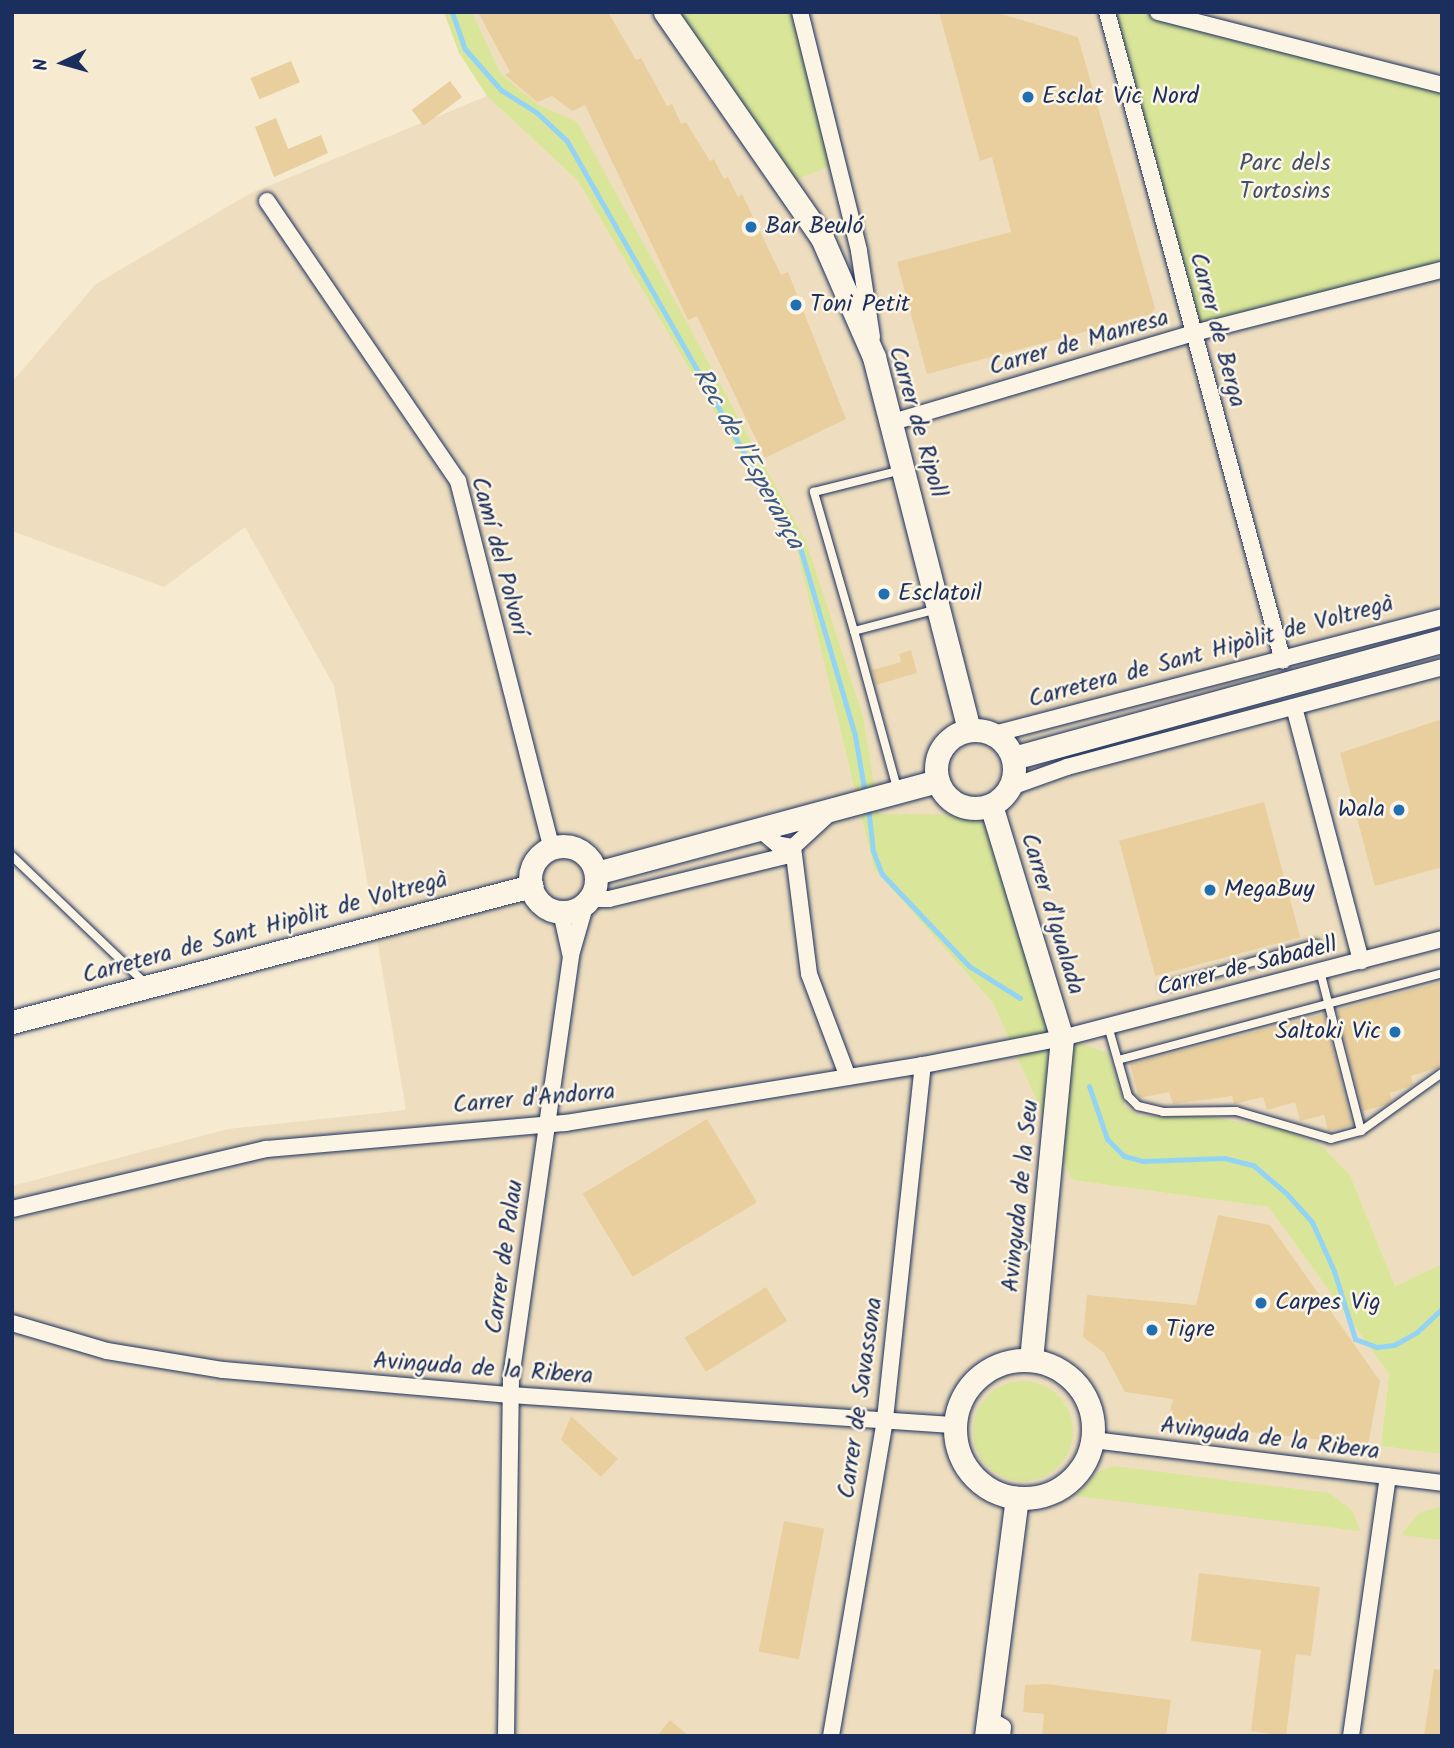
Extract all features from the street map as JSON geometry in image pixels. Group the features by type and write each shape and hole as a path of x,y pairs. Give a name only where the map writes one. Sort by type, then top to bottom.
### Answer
{"street":[{"name":"Carrer de Ripoll","path":"665,12 822,238 874,357 893,422 969,730"},
{"path":"800,12 859,251 874,357"},
{"name":"Carrer de Berga","path":"1107,12 1283,660"},
{"path":"1158,12 1442,85"},
{"name":"Camí del Polvorí","path":"267,201 458,481 551,847"},
{"name":"Carrer de Manresa","path":"893,422 1194,333 1442,270"},
{"name":"Carretera de Sant Hipòlit de Voltregà","path":"994,734 1442,617"},
{"name":"Carretera de Sant Hipòlit de Voltregà","path":"1013,758 1442,641"},
{"path":"1011,787 1013,758 994,734 969,730 949,740 940,752 938,781 959,805 992,805 1011,787 1067,767 1442,667"},
{"path":"1294,707 1362,961"},
{"path":"596,873 938,781"},
{"name":"Carrer d'Igualada","path":"992,805 1062,1038"},
{"path":"588,901 596,873 585,853 563,845 551,847 534,863 531,886 544,906 561,912 588,901 609,899 793,850 837,806"},
{"path":"758,828 776,844 793,850"},
{"path":"793,850 809,974 848,1077"},
{"name":"Carretera de Sant Hipòlit de Voltregà","path":"12,1022 531,886"},
{"name":"Carrer de Palau","path":"506,1736 511,1395 571,955 588,901"},
{"name":"Carrer de Palau","path":"561,912 571,955"},
{"name":"Carrer de Sabadell","path":"1062,1038 1442,939"},
{"name":"Carrer d'Andorra","path":"12,1209 265,1149 547,1125 923,1065 1062,1038"},
{"name":"Avinguda de la Seu","path":"1031,1359 1062,1038"},
{"name":"Carrer de Savassona","path":"831,1736 885,1419 923,1065"},
{"name":"Avinguda de la Ribera","path":"12,1323 107,1351 223,1370 511,1395 955,1425"},
{"path":"1031,1359 1052,1365 1084,1395 1092,1416 1093,1440 1084,1463 1067,1483 1043,1496 1017,1498 990,1490 969,1471 957,1446 955,1425 964,1393 981,1374 1005,1362 1031,1359"},
{"name":"Avinguda de la Ribera","path":"1093,1440 1442,1483"},
{"path":"1351,1736 1388,1477"},
{"path":"988,1731 1017,1498"}],"lane":[{"path":"898,791 814,492 905,470"},
{"path":"854,631 939,609"},
{"path":"12,856 147,985"},
{"path":"1164,987 1316,944"},
{"path":"1320,971 1361,1131"},
{"path":"1118,1060 1442,973"},
{"path":"1108,1026 1128,1096 1138,1106 1163,1112 1236,1111 1331,1139 1361,1131 1442,1073"}],"shaded area":[{"path":"472,12 1442,12 1442,1264 1395,1286 1350,1175 1323,1147 1286,1130 1199,1115 1139,1116 1125,1106 1107,1052 1062,1038 879,814 863,716 807,544 577,123 537,104 501,74"},
{"path":"487,96 578,181 797,551 874,869 993,1003 1072,1180 1269,1207 1389,1374 1381,1446 1442,1454 1442,1736 12,1736 12,1186 228,1129 406,1110 334,686 245,527 164,587 12,531 12,382 96,284 249,194"}],"green space":[{"path":"444,12 472,12 501,74 537,104 577,122 807,544 863,716 879,814 988,815 1062,1038 1107,1052 1125,1106 1139,1116 1199,1115 1286,1130 1323,1147 1350,1175 1395,1286 1442,1264 1442,1454 1381,1446 1389,1374 1269,1207 1072,1180 993,1003 874,869 797,551 578,181 487,96 459,53"},
{"path":"665,12 800,12 837,163 786,184"},
{"name":"Parc dels Tortosins","path":"1107,12 1158,12 1442,85 1442,270 1194,333"},
{"path":"1023,1381 1051,1389 1065,1403 1073,1431 1065,1459 1051,1473 1023,1481 995,1473 981,1459 973,1431 981,1403 995,1389"},
{"path":"1113,1466 1329,1493 1352,1510 1360,1531 1076,1496 1098,1472"},
{"path":"1442,1506 1442,1540 1401,1535 1419,1513"}],"building":[{"path":"478,12 608,12 636,60 641,58 667,106 672,104 681,124 686,122 710,161 714,159 724,179 728,177 738,197 742,194 781,275 788,272 846,419 765,458 697,316 688,320 585,105 572,111 552,96 537,102 505,75 510,72"},
{"path":"939,12 995,12 1078,37 1155,308 1151,314 927,374 897,262 1011,232 992,157 980,161"},
{"path":"291,61 300,82 259,99 250,78"},
{"path":"450,81 462,97 424,126 412,110"},
{"path":"276,118 288,149 321,135 328,153 274,177 255,127"},
{"path":"911,650 917,673 876,685 872,670 901,662 899,654"},
{"name":"Wala","path":"1442,719 1442,867 1375,886 1340,753"},
{"name":"MegaBuy","path":"1264,802 1300,937 1155,976 1119,841"},
{"name":"Saltoki Vic","path":"1442,982 1440,1067 1411,1076 1413,1085 1390,1093 1392,1101 1363,1111 1337,1010"},
{"path":"1324,1014 1352,1125 1328,1131 1324,1115 1300,1121 1295,1102 1267,1110 1263,1097 1234,1104 1232,1096 1173,1104 1169,1092 1139,1098 1130,1064"},
{"path":"707,1119 757,1202 633,1277 583,1194"},
{"name":"Carpes Vig","path":"1218,1215 1270,1225 1380,1381 1368,1445 1167,1423 1173,1399 1125,1392 1104,1353 1083,1337 1087,1295 1196,1305"},
{"path":"766,1287 787,1321 706,1372 685,1338"},
{"path":"571,1416 618,1459 601,1477 561,1440"},
{"path":"784,1521 824,1529 799,1659 759,1652"},
{"path":"1199,1573 1320,1587 1311,1656 1296,1654 1286,1736 1251,1731 1261,1650 1191,1641"},
{"path":"1434,1669 1442,1670 1442,1736 1424,1736"},
{"path":"1046,1684 1171,1700 1166,1736 1042,1736 1044,1714 1023,1712 1025,1685"},
{"path":"670,1720 689,1736 657,1736"}],"waterway":[{"name":"Rec de l'Esperança","path":"452,12 465,49 501,90 536,112 567,141 757,475 759,492 776,506 799,544 855,736 865,794"},
{"name":"Rec de l'Esperança","path":"868,807 873,851 882,874 969,966 1020,998"},
{"name":"Rec de l'Esperança","path":"1089,1086 1107,1139 1124,1156 1143,1161 1224,1158 1253,1165 1286,1193 1312,1222 1334,1271 1355,1339 1377,1347 1394,1345 1417,1332 1442,1309"}],"place":[{"name":"Esclat Vic Nord","path":"1028,97"},
{"name":"Bar Beuló","path":"751,227"},
{"name":"Toni Petit","path":"796,305"},
{"name":"Esclatoil","path":"884,594"},
{"name":"Wala","path":"1399,810"},
{"name":"MegaBuy","path":"1210,890"},
{"name":"Saltoki Vic","path":"1395,1032"},
{"name":"Carpes Vig","path":"1261,1303"},
{"name":"Tigre","path":"1152,1330"}]}
